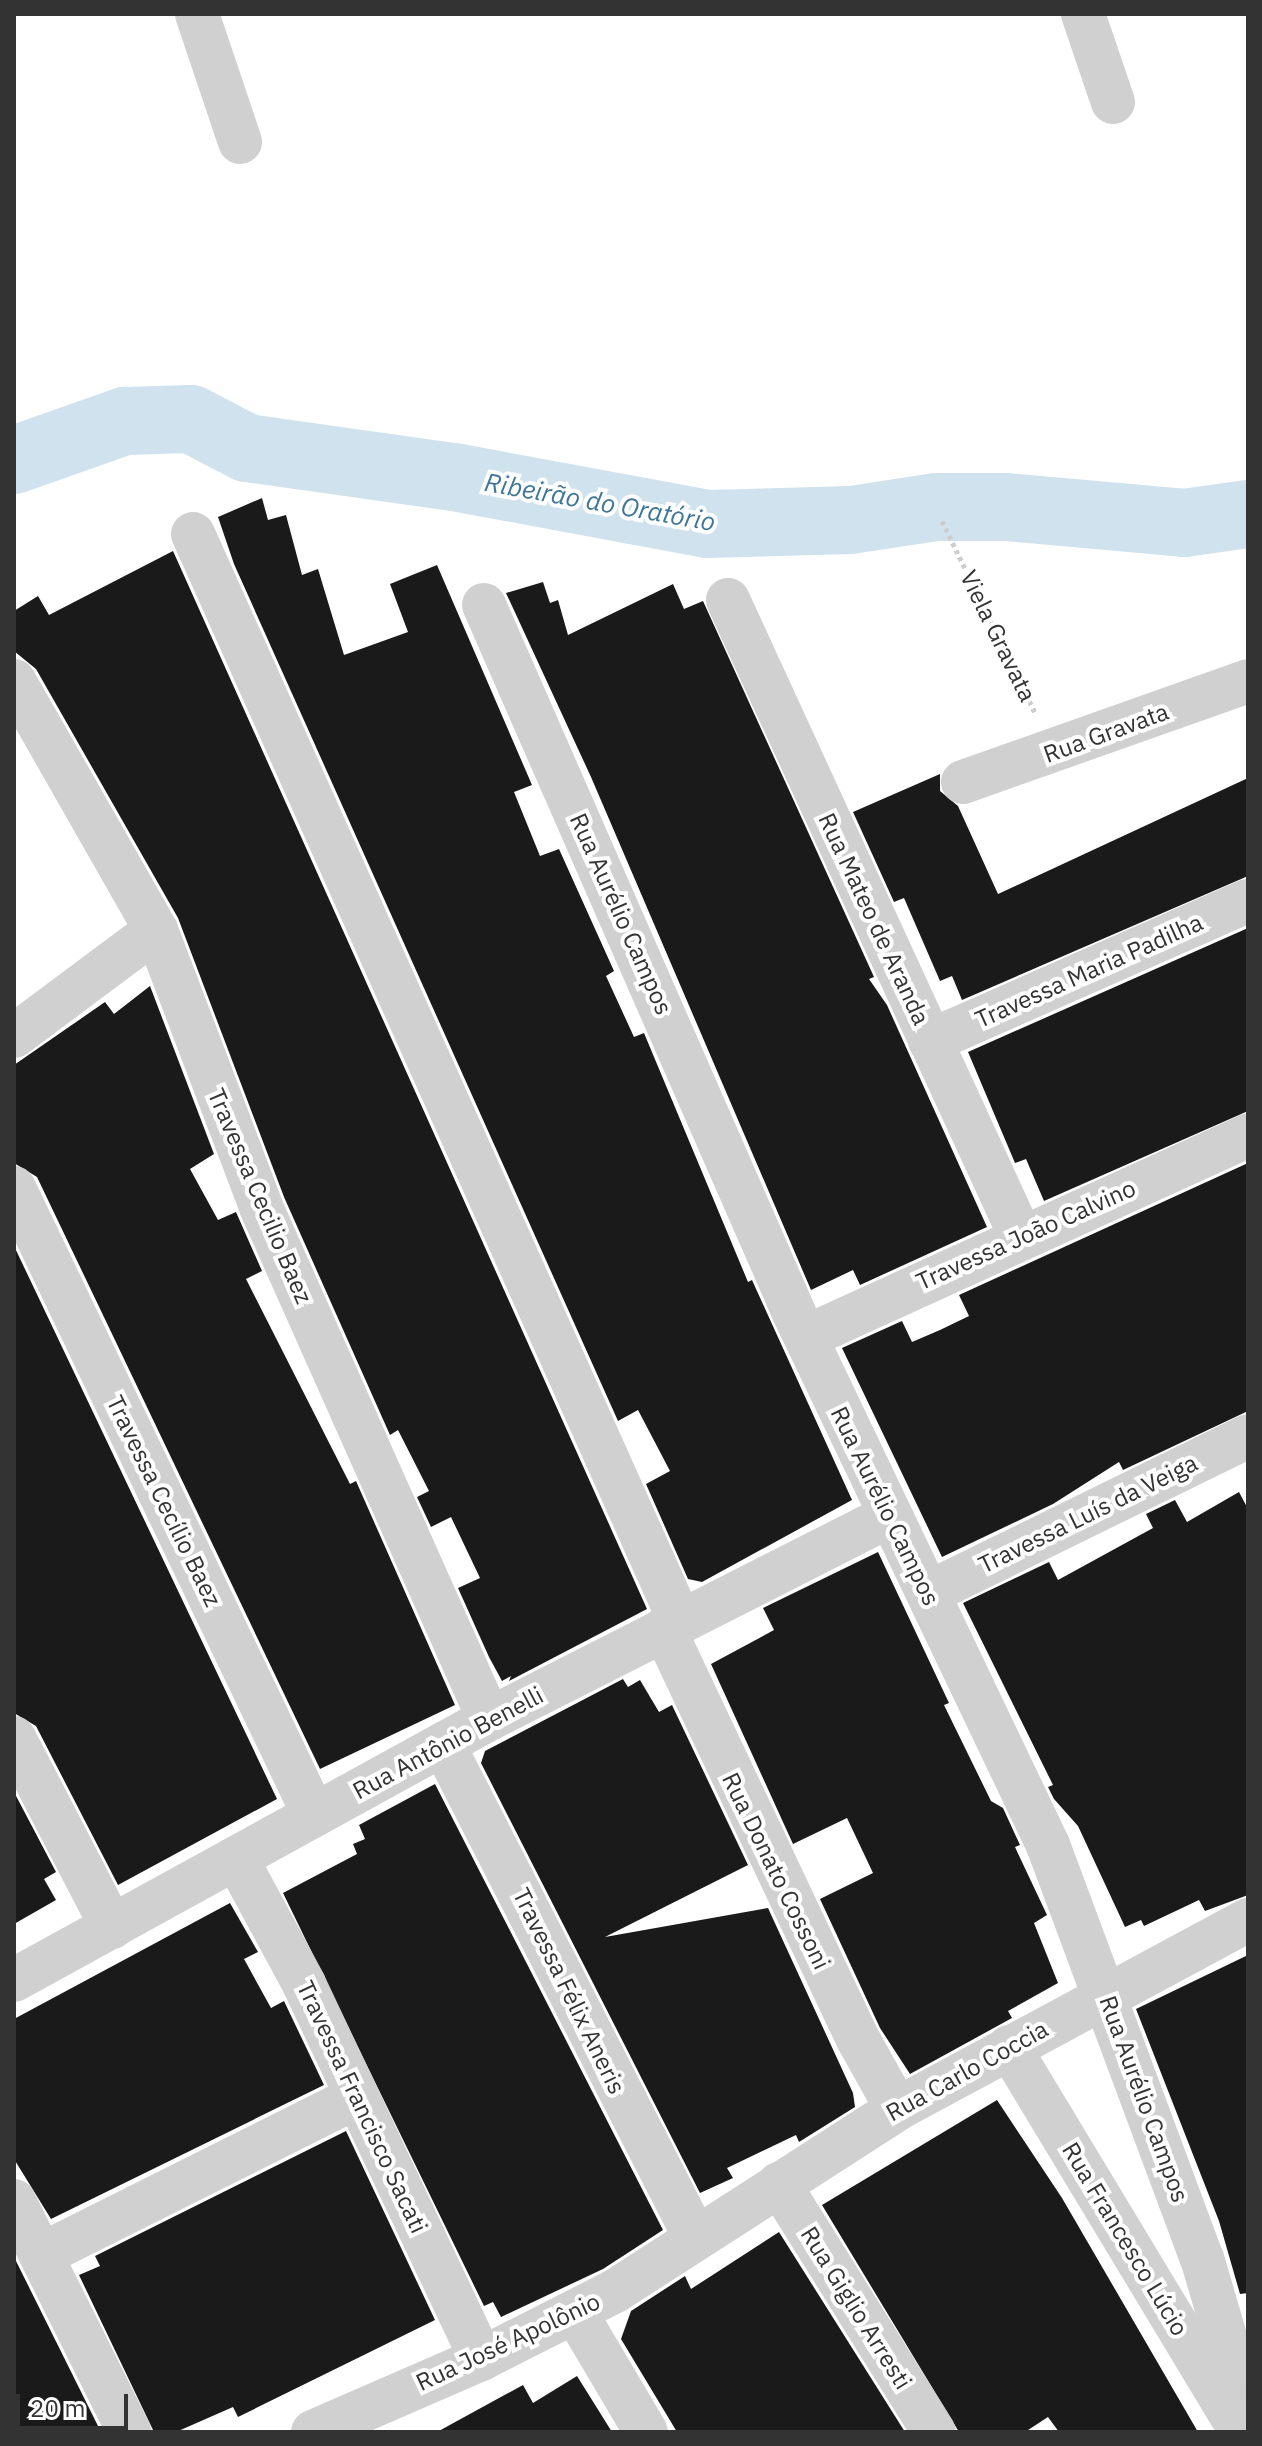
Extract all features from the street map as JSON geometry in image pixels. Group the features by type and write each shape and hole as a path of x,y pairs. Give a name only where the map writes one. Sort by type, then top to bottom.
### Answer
{"street":[{"path":"197,14 240,142"},
{"path":"1083,14 1113,102"},
{"path":"193,534 672,1625"},
{"name":"Rua Mateo de Aranda","path":"728,600 1021,1237"},
{"name":"Rua Aurélio Campos","path":"484,605 887,1517 928,1593 1048,1845 1219,2314 1231,2357 1238,2427"},
{"name":"Travessa Cecilio Baez","path":"14,681 156,930 261,1207 489,1719"},
{"name":"Rua Gravata","path":"963,782 1248,681"},
{"name":"Travessa Maria Padilha","path":"930,1041 1248,901"},
{"path":"19,1017 156,930"},
{"name":"Travessa João Calvino","path":"806,1337 1248,1136"},
{"name":"Travessa Cecílio Baez","path":"14,1188 314,1815"},
{"name":"Travessa Luís da Veiga","path":"928,1593 1248,1436"},
{"name":"Rua Antônio Benelli","path":"14,1980 489,1719 887,1517"},
{"name":"Rua Donato Cossoni","path":"672,1625 851,2025 897,2109"},
{"path":"14,1738 112,1927"},
{"name":"Travessa Félix Aneris","path":"443,1744 695,2237"},
{"name":"Travessa Francisco Sacati","path":"236,1858 357,2097 481,2359"},
{"name":"Rua Carlo Coccia","path":"695,2237 897,2109 1104,1994 1248,1920"},
{"name":"Rua Francesco Lúcio","path":"1009,2047 1238,2427"},
{"path":"41,2255 357,2097"},
{"name":"Rua Giglio Arresti","path":"779,2184 934,2432"},
{"path":"14,2201 129,2432"},
{"name":"Rua José Apolônio","path":"313,2432 358,2422 575,2312 695,2237"},
{"path":"575,2312 646,2432"}],"path":[{"name":"Viela Gravata","path":"942,521 1054,752"}],"building":[{"path":"262,498 268,520 286,515 302,575 318,569 344,655 408,632 390,584 437,565 532,785 514,792 540,856 559,849 614,971 606,976 634,1037 644,1033 748,1282 752,1280 852,1500 702,1582 688,1579 646,1484 670,1471 638,1410 618,1421 234,564 218,517"},
{"path":"173,551 647,1609 509,1681 511,1676 502,1681 458,1588 480,1578 451,1517 431,1527 417,1497 429,1491 398,1430 390,1435 284,1197 178,918 36,669 14,651 14,611 38,596 49,615"},
{"path":"543,582 550,603 558,600 568,635 673,584 684,609 703,601 874,977 869,979 887,1005 987,1227 860,1285 853,1270 811,1290 591,777 506,593"},
{"path":"940,774 940,791 958,806 998,894 1248,778 1248,876 962,1000 952,976 940,981 904,898 894,902 853,812"},
{"path":"1248,928 1248,1111 1044,1201 1026,1159 1015,1163 968,1052"},
{"path":"150,986 214,1154 190,1169 218,1220 236,1212 262,1271 246,1279 350,1484 356,1481 455,1705 320,1769 37,1177 14,1163 14,1065 105,1002 114,1014"},
{"path":"1248,1163 1248,1411 1123,1470 1119,1462 1053,1504 942,1557 842,1348 902,1321 912,1342 940,1330 969,1316 959,1295"},
{"path":"14,1246 277,1799 118,1885 36,1726 14,1713"},
{"path":"1239,1492 1248,1509 1248,1895 1205,1911 1199,1900 1144,1926 1141,1920 1125,1927 1078,1826 1054,1799 1048,1787 1053,1785 963,1603 1049,1562 1058,1580 1153,1528 1146,1514 1175,1500 1187,1522"},
{"path":"878,1552 949,1703 944,1705 991,1801 1003,1808 1020,1845 1015,1847 1047,1915 1034,1923 1058,1983 1008,2011 1012,2018 910,2074 880,2028 820,1899 873,1873 847,1818 793,1844 711,1664 774,1630 763,1608"},
{"path":"623,1679 628,1687 640,1680 659,1712 672,1705 748,1865 605,1937 768,1908 853,2093 855,2107 799,2142 796,2135 727,2168 733,2178 700,2193 481,1763 485,1751"},
{"path":"435,1784 663,2230 603,2269 501,2317 493,2302 484,2306 283,1893 357,1854 353,1844 365,1839 359,1825"},
{"path":"14,1792 56,1872 44,1879 56,1900 14,1924"},
{"path":"230,1903 258,1952 244,1959 271,2008 284,2001 324,2085 51,2219 14,2159 14,2019"},
{"path":"1248,1955 1248,2293 1240,2294 1219,2221 1136,2009"},
{"path":"997,2100 1062,2198 1198,2432 1059,2432 1048,2417 1025,2432 959,2432 822,2205"},
{"path":"346,2131 435,2320 238,2417 233,2407 176,2432 154,2432 79,2275 100,2266 95,2256"},
{"path":"779,2232 905,2432 677,2432 621,2339 631,2311 685,2276 691,2289"},
{"path":"14,2257 101,2432 14,2432"},
{"path":"577,2376 612,2432 437,2432 523,2385 533,2403"}],"waterway":[{"name":"Ribeirão do Oratório","path":"14,460 125,421 191,419 247,448 454,477 708,524 851,520 937,507 1006,507 1184,523 1248,514"}]}
